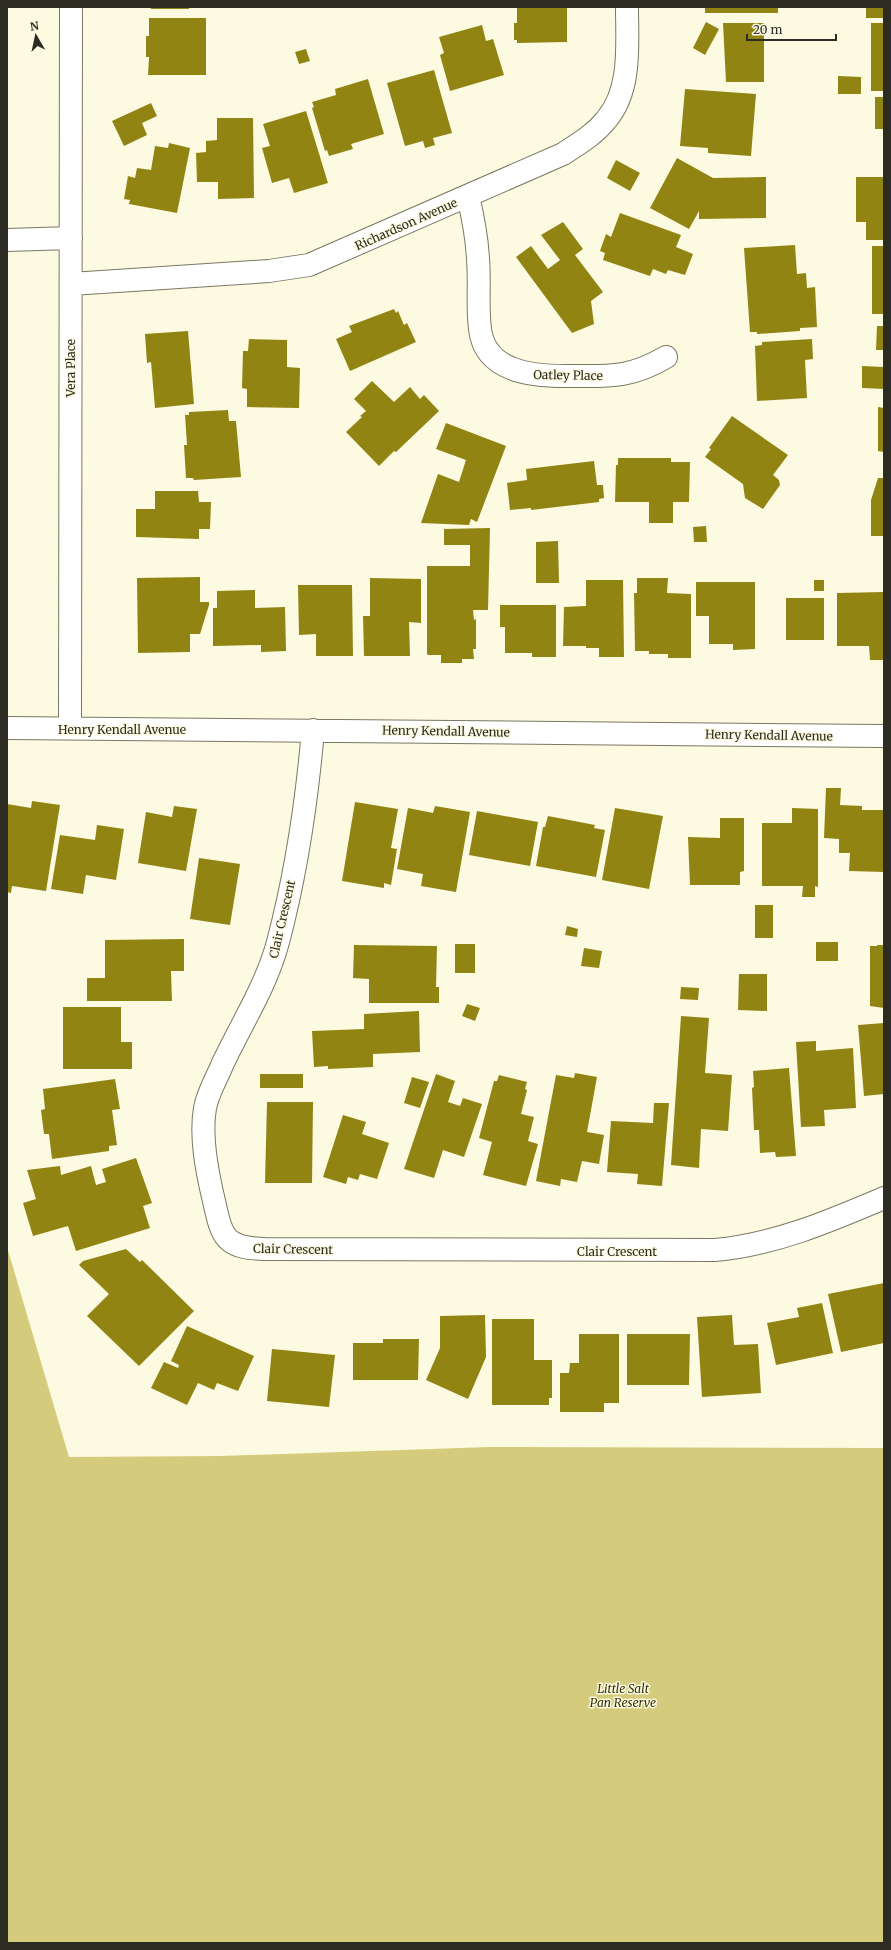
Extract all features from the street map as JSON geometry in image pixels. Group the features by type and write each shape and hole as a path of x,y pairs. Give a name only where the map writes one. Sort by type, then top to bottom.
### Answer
{"street":[{"name":"Vera Place","path":"70,728 71,7"},
{"name":"Richardson Avenue","path":"71,284 268,271 309,265 563,154 589,137 607,120 619,97 625,73 627,7"},
{"name":"Oatley Place","path":"468,196 478,260 480,330 485,348 497,361 512,370 529,374 550,376 617,375 635,373 666,357"},
{"path":"7,240 71,238"},
{"name":"Henry Kendall Avenue","path":"7,728 884,736"},
{"name":"Clair Crescent","path":"313,730 306,791 292,876 278,943 268,971 212,1088 206,1107 204,1140 218,1223 224,1237 233,1244 247,1249 715,1250 760,1244 795,1233 884,1198"}],"green space":[{"name":"Little Salt Pan Reserve","path":"7,1247 69,1457 221,1456 489,1447 884,1448 884,1943 7,1943"}],"building":[{"path":"151,7 189,7 189,9 151,9"},
{"path":"517,7 567,7 567,42 517,43 517,40 514,40 514,23 517,23"},
{"path":"705,7 778,7 778,13 705,13"},
{"path":"866,7 884,7 884,18 866,18"},
{"path":"149,18 206,18 206,75 148,75 149,57 146,57 146,36 149,36"},
{"path":"706,22 719,29 705,55 693,48"},
{"path":"723,23 764,23 764,82 726,82"},
{"path":"871,23 884,23 884,91 871,91"},
{"path":"482,25 486,41 493,39 504,75 450,91 440,55 444,53 439,37"},
{"path":"306,49 310,61 299,64 295,52"},
{"path":"434,70 452,133 433,138 435,145 425,148 423,141 405,146 387,83"},
{"path":"838,76 861,77 861,94 838,94"},
{"path":"368,79 384,134 351,144 353,149 329,156 327,150 325,151 312,108 314,107 312,102 336,95 335,89"},
{"path":"685,89 756,94 751,156 708,153 708,148 680,146"},
{"path":"875,97 884,97 884,129 875,129"},
{"path":"151,103 157,116 142,123 147,135 124,146 112,121"},
{"path":"306,111 328,183 294,193 289,178 272,183 262,148 270,146 263,124"},
{"path":"217,118 253,118 254,198 218,199 218,182 197,182 196,153 206,152 206,141 217,140"},
{"path":"169,143 190,148 177,213 129,204 130,200 124,199 128,176 135,178 137,168 151,170 155,146 168,148"},
{"path":"677,158 713,178 766,177 766,218 699,219 699,211 689,229 650,208"},
{"path":"616,160 640,173 630,191 607,178"},
{"path":"856,177 884,177 884,240 866,240 866,222 856,222"},
{"path":"620,213 681,235 676,247 693,254 685,275 668,270 666,274 653,269 650,276 603,260 605,253 600,251 606,234 611,237"},
{"path":"563,222 583,249 575,255 603,292 591,301 594,324 572,333 516,257 531,246 548,269 560,260 541,235"},
{"path":"795,245 797,274 806,273 807,288 815,287 817,327 800,328 800,331 757,334 757,332 750,332 744,248"},
{"path":"872,246 884,246 884,314 872,314"},
{"path":"394,309 396,313 398,311 404,325 407,323 416,342 350,371 336,339 352,332 349,326"},
{"path":"877,326 884,326 884,350 876,350"},
{"path":"188,331 194,404 155,408 151,362 147,363 145,334"},
{"path":"249,339 287,340 287,367 300,368 299,408 247,407 247,389 242,388 243,351 248,351"},
{"path":"812,339 813,359 805,360 807,398 757,401 755,346 762,345 762,342"},
{"path":"862,366 884,367 884,389 862,388"},
{"path":"372,381 394,402 410,387 420,399 424,395 439,411 379,466 346,432 362,417 360,416 366,411 354,399"},
{"path":"878,407 884,408 884,452 878,451"},
{"path":"228,410 229,421 236,421 241,477 194,480 193,478 186,478 184,445 187,445 185,415 189,415 189,412"},
{"path":"732,416 788,455 773,475 779,480 780,485 763,509 745,498 743,484 705,457 711,449 709,448"},
{"path":"446,423 506,446 477,522 471,519 469,525 421,523 438,474 459,482 466,460 436,449"},
{"path":"618,458 671,458 671,462 690,462 689,502 673,502 673,523 649,523 649,502 615,502 616,465 618,465"},
{"path":"594,461 597,485 603,485 604,498 599,499 599,502 531,510 531,508 510,510 507,483 527,480 526,469"},
{"path":"878,478 884,478 884,536 871,536 871,500"},
{"path":"155,491 198,491 199,502 211,502 210,529 199,529 199,539 136,537 136,509 155,509"},
{"path":"706,526 707,542 694,542 693,527"},
{"path":"490,528 488,610 473,610 474,620 476,619 476,649 473,649 474,659 462,659 462,663 441,663 441,655 427,654 427,566 470,566 470,545 444,545 444,529"},
{"path":"558,541 559,583 536,583 536,542"},
{"path":"200,577 200,602 209,602 209,605 200,634 190,634 190,652 138,653 137,578"},
{"path":"370,578 421,579 421,623 409,622 410,656 364,656 363,616 370,616"},
{"path":"637,578 668,578 667,593 691,594 691,658 668,658 668,654 649,654 649,651 635,651 634,593 637,593"},
{"path":"586,580 623,580 624,657 599,657 599,648 586,648 586,646 563,646 564,607 586,606"},
{"path":"814,580 824,580 824,591 814,591"},
{"path":"696,582 755,582 755,649 733,650 733,644 709,644 709,616 696,616"},
{"path":"298,585 352,585 353,656 316,656 316,634 299,635"},
{"path":"255,590 255,608 285,607 286,651 261,652 261,645 213,646 213,608 217,608 217,591"},
{"path":"884,592 884,660 870,660 869,646 837,646 837,593"},
{"path":"786,598 824,598 824,640 786,640"},
{"path":"500,605 556,605 556,657 532,657 532,653 505,653 505,627 500,627"},
{"path":"826,788 841,788 840,805 862,806 862,810 884,810 884,872 849,871 850,853 839,853 839,839 824,838"},
{"path":"32,801 60,805 46,891 12,886 11,893 7,892 7,804 31,808"},
{"path":"355,802 398,809 391,848 397,849 391,885 384,883 384,888 342,881"},
{"path":"174,806 197,809 186,871 138,863 146,812 172,817"},
{"path":"435,806 470,812 456,892 421,886 423,874 397,869 408,808 433,813"},
{"path":"615,808 663,816 649,889 602,880"},
{"path":"792,808 818,809 818,887 815,886 815,897 802,897 803,886 762,886 762,823 792,823"},
{"path":"477,811 538,822 530,866 469,855"},
{"path":"548,816 595,825 594,828 605,830 596,877 536,866 543,827 545,827"},
{"path":"720,818 744,818 744,871 740,872 740,885 690,885 688,837 720,838"},
{"path":"97,825 124,829 116,880 86,875 83,894 51,889 60,835 95,840"},
{"path":"199,858 240,864 230,925 190,919"},
{"path":"755,905 773,905 773,938 755,938"},
{"path":"567,926 578,929 577,937 565,935"},
{"path":"184,939 184,971 171,971 172,1001 87,1001 87,978 105,978 105,940"},
{"path":"816,942 838,942 838,961 816,961"},
{"path":"455,944 475,944 475,973 455,973"},
{"path":"354,945 437,946 436,987 439,987 439,1003 369,1003 369,979 353,978"},
{"path":"884,945 884,1008 870,1006 870,946"},
{"path":"584,948 602,951 599,968 581,966"},
{"path":"739,974 767,974 767,1011 738,1010"},
{"path":"681,987 699,988 698,1000 680,999"},
{"path":"467,1004 480,1008 475,1021 462,1016"},
{"path":"63,1007 121,1007 121,1042 132,1042 132,1069 63,1069"},
{"path":"419,1011 420,1052 373,1054 373,1067 328,1069 328,1066 314,1067 312,1031 364,1029 364,1014"},
{"path":"681,1016 709,1018 705,1073 732,1075 728,1131 701,1129 699,1168 671,1165"},
{"path":"884,1023 884,1094 864,1096 858,1025"},
{"path":"816,1041 816,1051 853,1048 856,1108 824,1110 825,1126 801,1127 796,1042"},
{"path":"789,1068 796,1156 776,1157 775,1152 760,1153 759,1130 754,1130 752,1088 754,1087 753,1071"},
{"path":"575,1073 597,1077 587,1132 604,1135 599,1164 582,1161 577,1182 561,1179 560,1186 536,1181 556,1075 574,1078"},
{"path":"260,1074 303,1074 303,1088 260,1088"},
{"path":"436,1074 455,1081 448,1102 460,1106 463,1098 482,1104 464,1157 443,1150 434,1178 404,1169"},
{"path":"499,1075 527,1082 525,1089 527,1090 521,1114 534,1117 528,1141 538,1144 526,1186 483,1175 492,1142 479,1138 494,1081 497,1081"},
{"path":"412,1077 429,1082 420,1108 404,1103"},
{"path":"115,1079 120,1109 112,1110 117,1145 109,1146 109,1151 52,1159 49,1134 44,1134 41,1110 45,1109 43,1089"},
{"path":"267,1102 313,1102 312,1183 265,1183"},
{"path":"654,1103 669,1103 662,1186 637,1184 638,1174 607,1172 611,1121 653,1123"},
{"path":"343,1115 366,1122 362,1134 389,1143 377,1179 360,1174 358,1180 348,1177 346,1184 323,1177"},
{"path":"136,1158 152,1203 143,1206 150,1228 76,1251 68,1226 33,1236 23,1203 36,1199 27,1170 60,1166 61,1175 91,1166 96,1185 106,1182 102,1169"},
{"path":"126,1249 140,1262 142,1260 194,1311 139,1366 87,1316 109,1294 79,1265 83,1261"},
{"path":"884,1283 884,1343 841,1352 828,1294"},
{"path":"822,1303 833,1353 776,1365 767,1323 799,1317 797,1308"},
{"path":"485,1315 486,1357 468,1399 426,1380 440,1348 440,1316"},
{"path":"732,1315 734,1345 758,1344 761,1393 702,1397 697,1317"},
{"path":"492,1319 534,1319 534,1360 552,1360 552,1398 549,1398 549,1405 492,1405"},
{"path":"187,1326 254,1356 238,1391 217,1383 214,1390 198,1383 187,1405 151,1388 164,1362 178,1368 179,1365 171,1361"},
{"path":"579,1334 619,1334 619,1403 604,1403 604,1412 560,1412 560,1373 569,1373 570,1363 579,1363"},
{"path":"627,1334 690,1334 689,1385 627,1385"},
{"path":"383,1339 419,1339 418,1380 353,1380 353,1343 383,1343"},
{"path":"272,1349 335,1355 329,1407 267,1401"}]}
